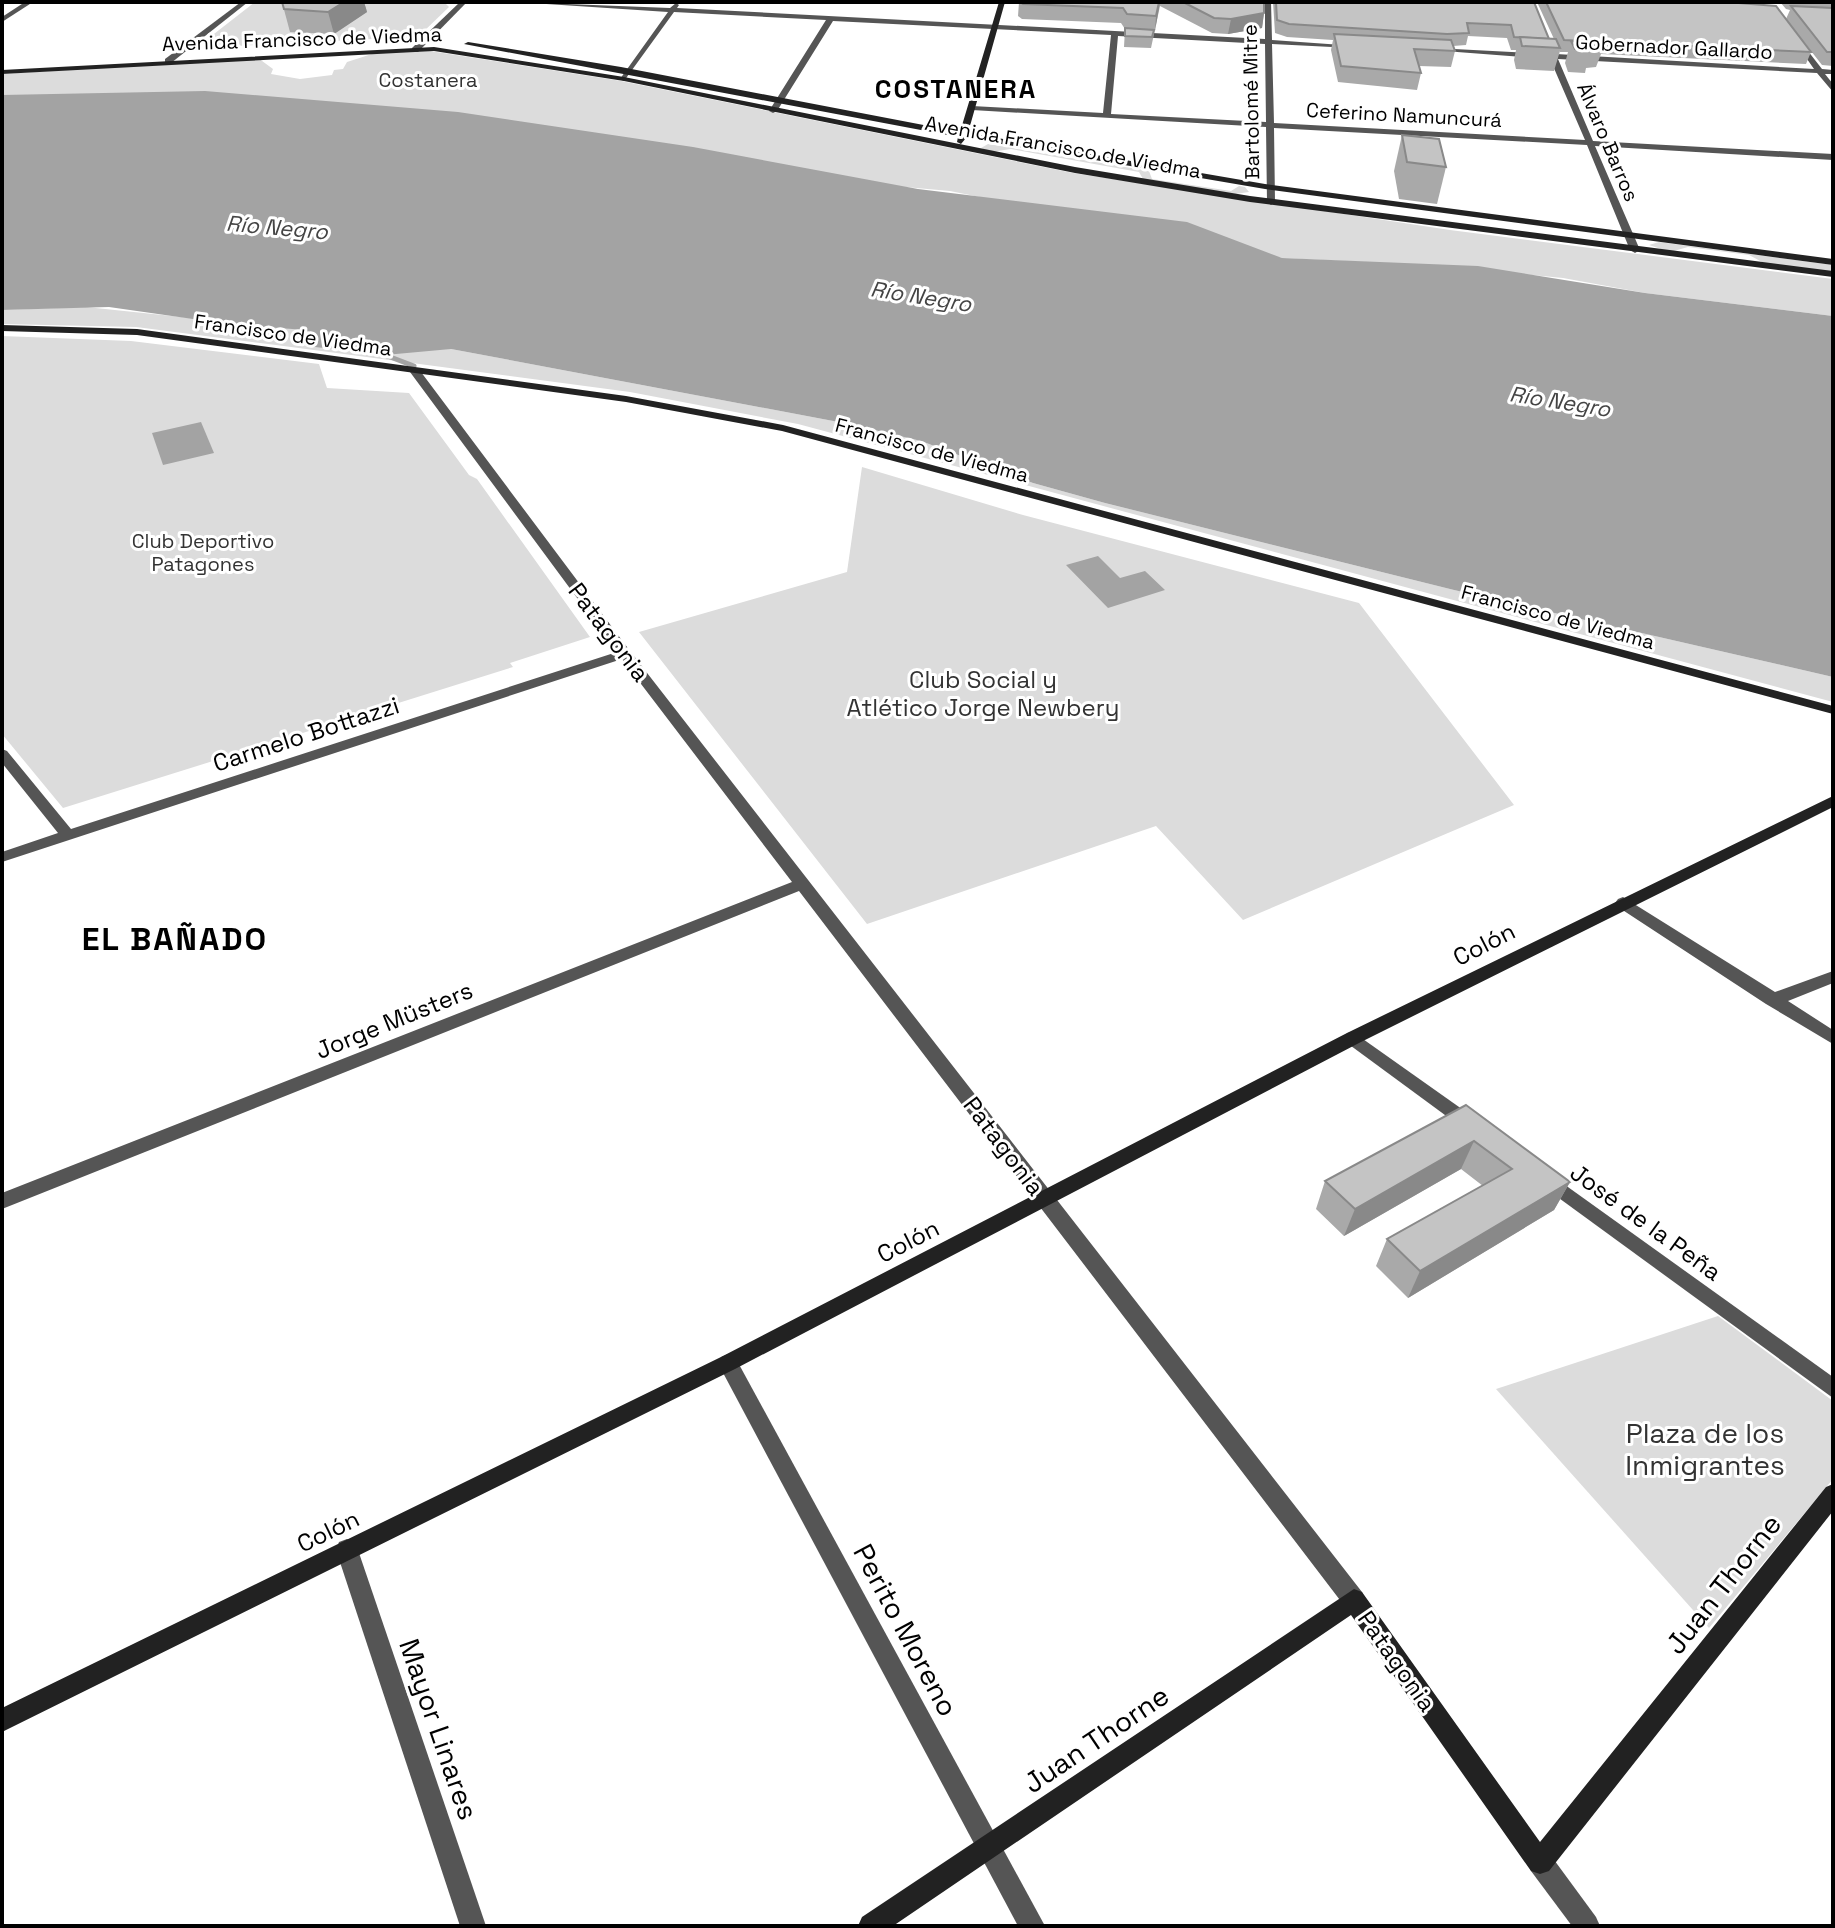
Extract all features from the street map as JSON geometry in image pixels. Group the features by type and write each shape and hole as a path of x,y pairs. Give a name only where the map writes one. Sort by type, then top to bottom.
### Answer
{"main road":[{"path":"959,147 1002,2"},
{"name":"Avenida Francisco de Viedma","path":"2,64 425,39 631,69 964,134 1270,187 1833,262"},
{"name":"Avenida Francisco de Viedma","path":"2,72 434,49 624,79 959,147 1271,202 1833,274"},
{"name":"Francisco de Viedma","path":"2,328 137,332 626,399 783,428 1833,710"},
{"name":"Colón","path":"2,1720 728,1363 1353,1038 1833,801"},
{"name":"Juan Thorne","path":"1540,1862 1833,1494"},
{"name":"Juan Thorne","path":"871,1926 1354,1600"},
{"name":"Patagonia","path":"1354,1600 1540,1862"}],"street":[{"path":"2,20 30,2"},
{"path":"168,61 245,2"},
{"path":"415,50 464,2"},
{"path":"519,2 1362,47"},
{"path":"624,79 677,2"},
{"name":"Bartolomé Mitre","path":"1268,2 1271,202"},
{"path":"773,111 830,19"},
{"path":"1789,27 1833,90"},
{"path":"1107,116 1115,33"},
{"name":"Álvaro Barros","path":"1548,43 1635,250"},
{"name":"Gobernador Gallardo","path":"1426,50 1833,72"},
{"name":"Ceferino Namuncurá","path":"972,108 1833,157"},
{"name":"Patagonia","path":"414,370 625,654 1354,1600"},
{"name":"Carmelo Bottazzi","path":"2,857 625,654"},
{"path":"2,754 68,835"},
{"name":"Jorge Müsters","path":"2,1201 803,884"},
{"path":"1623,903 1833,1038"},
{"path":"1772,1000 1833,977"},
{"path":"1353,1038 1492,1140"},
{"name":"José de la Peña","path":"1530,1167 1833,1389"},
{"name":"Perito Moreno","path":"728,1363 1032,1926"},
{"name":"Mayor Linares","path":"347,1550 473,1926"},
{"name":"Patagonia","path":"1540,1862 1587,1926"}],"green space":[{"path":"255,2 444,2 449,7 420,35 413,37 196,48"},
{"name":"Costanera","path":"430,51 621,81 1073,173 1450,230 1833,279 1833,316 1645,293 1563,278 1428,265 1282,258 950,191 2,106 2,74 258,58 273,69 271,74 300,79 332,75 334,70 343,69 347,62 375,53"},
{"path":"988,144 1149,171 1152,179 1231,191 1239,186 1249,192 1235,194 1143,179 1139,172 1011,149 991,152 981,148"},
{"path":"1659,242 1833,265 1833,272 1764,263 1749,255 1688,247 1670,252 1649,245"},
{"path":"86,307 306,330 311,333 310,345 341,351 451,349 849,424 921,441 1033,483 1105,503 1454,590 1833,677 1833,702 798,424 630,392 136,327 2,324 2,310"},
{"name":"Club Deportivo Patagones","path":"2,336 131,341 319,364 327,388 409,393 469,475 477,479 590,637 510,663 513,667 63,808 2,734"},
{"name":"Club Social y Atlético Jorge Newbery","path":"862,467 1023,515 1359,603 1514,805 1243,920 1156,826 867,924 639,632 847,572"},
{"name":"Plaza de los Inmigrantes","path":"1718,1316 1833,1401 1833,1479 1709,1628 1496,1389"}],"water":[{"name":"Río Negro","path":"205,91 458,112 693,147 918,189 1187,222 1282,258 1478,266 1645,293 1833,316 1833,677 1454,590 1105,503 1033,483 921,441 849,424 451,349 385,355 315,347 308,343 311,333 306,330 235,325 109,307 2,310 2,95"},
{"path":"201,422 214,453 163,465 152,433"},
{"path":"1098,556 1120,578 1145,571 1165,590 1108,608 1066,565"}],"building":[{"path":"282,2 344,2 328,12 284,9"},
{"path":"1020,2 1159,2 1156,16 1127,14 1123,8"},
{"path":"1183,2 1264,2 1264,13 1231,19 1214,18"},
{"path":"1276,2 1534,2 1549,39 1514,37 1511,25 1467,23 1469,33 1447,34 1289,24 1277,20"},
{"path":"1546,2 1726,2 1776,6 1811,52 1564,40"},
{"path":"1791,6 1833,8 1833,52 1827,52"},
{"path":"1125,28 1154,30 1152,37 1125,36"},
{"path":"1334,34 1451,40 1455,51 1414,49 1421,73 1341,66"},
{"path":"1520,37 1556,39 1560,48 1522,46"},
{"path":"1571,41 1602,42 1603,45 1589,46 1591,50 1575,49"},
{"path":"1402,135 1439,139 1446,167 1407,162"},
{"path":"1466,1105 1570,1182 1420,1271 1387,1239 1512,1169 1474,1141 1355,1209 1325,1181"}],"waterway":[{"path":"385,355 414,366"}],"district":[{"name":"COSTANERA","path":"956,89"},
{"name":"EL BAÑADO","path":"175,939"}]}
